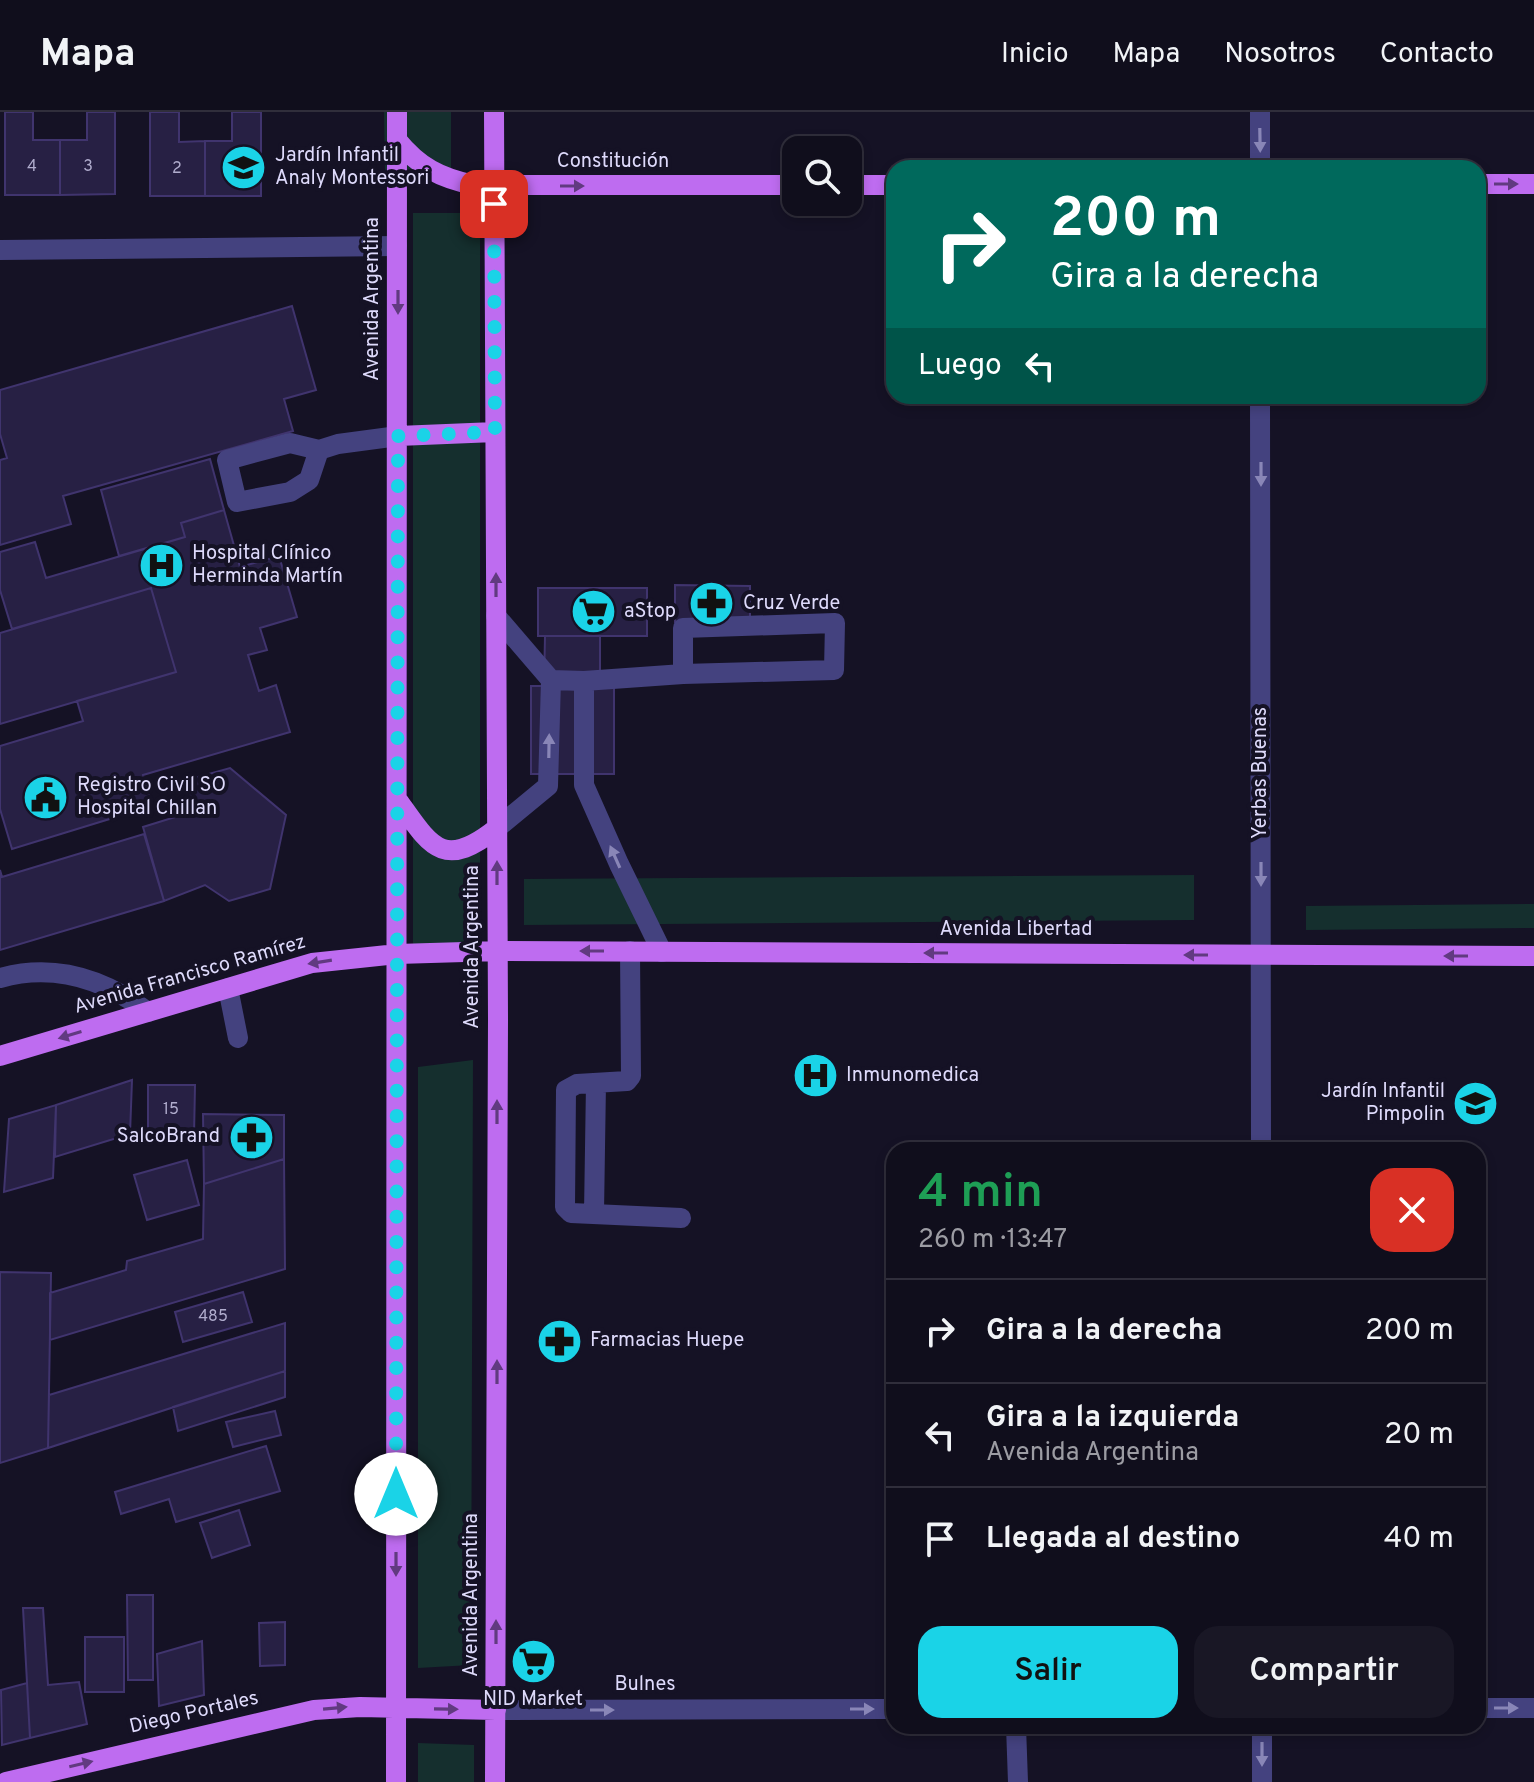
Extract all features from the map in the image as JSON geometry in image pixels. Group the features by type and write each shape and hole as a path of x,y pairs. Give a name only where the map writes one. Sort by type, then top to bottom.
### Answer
{"main road":[{"name":"Avenida Argentina","path":"396,1782 397,112"},
{"name":"Avenida Argentina","path":"494,112 498,951 495,1782"},
{"name":"Constitución","path":"397,140 412,158 430,171 451,180 494,186 782,185"},
{"path":"1486,184 1534,184"},
{"path":"862,185 886,185"},
{"path":"398,436 495,432"},
{"path":"397,799 425,838 438,849 465,848 497,828"},
{"name":"Avenida Libertad","path":"498,951 1534,956"},
{"name":"Avenida Francisco Ramírez","path":"0,1056 312,963 397,954 498,951"},
{"name":"Diego Portales","path":"6,1782 314,1710 338,1707 396,1708"},
{"name":"Bulnes","path":"396,1708 496,1710"}],"street":[{"path":"1260,112 1260,160"},
{"path":"0,250 397,246"},
{"name":"Yerbas Buenas","path":"1260,404 1261,1142"},
{"path":"319,450 338,444 398,436"},
{"path":"496,616 551,680 548,786"},
{"path":"551,680 834,670 835,623 683,628 683,674"},
{"path":"584,681 584,785 662,952"},
{"path":"497,828 548,786 584,785"},
{"path":"630,951 631,1076 627,1081 577,1084 566,1090 565,1207 571,1213 681,1218"},
{"path":"0,978 41,971 84,976 126,995 148,1012"},
{"path":"228,988 238,1038"},
{"path":"594,1213 596,1083"},
{"path":"1486,1708 1534,1708"},
{"name":"Bulnes","path":"496,1710 886,1709"},
{"path":"1016,1734 1018,1782"},
{"path":"1262,1734 1262,1782"}],"green space":[{"path":"384,112 451,112 451,177 385,176"},
{"path":"413,213 480,213 480,945 413,945"},
{"path":"1194,875 1194,920 524,925 524,879"},
{"path":"1534,904 1534,928 1306,930 1306,906"},
{"path":"473,1060 471,1665 418,1668 418,1067"},
{"path":"418,1743 474,1745 474,1782 418,1782"}],"building":[{"path":"5,112 33,112 33,140 60,140 60,195 5,195"},
{"path":"87,112 115,112 115,194 60,195 60,140 87,140"},
{"path":"150,112 179,112 179,142 205,141 205,196 150,196"},
{"path":"232,112 261,112 261,196 205,196 205,141 232,141"},
{"path":"292,306 316,390 284,399 293,431 63,496 71,524 0,545 0,460 7,458 0,434 0,390"},
{"path":"210,459 224,510 181,523 185,537 119,556 101,490"},
{"path":"224,510 240,567 279,556 297,617 260,628 267,650 248,655 259,691 276,685 290,732 143,775 152,806 12,849 0,809 0,746 83,721 77,701 176,672 151,588 12,629 0,590 0,552 35,542 46,578 185,537 181,523"},
{"name":"Cruz Verde","path":"675,585 750,586 750,622 675,622"},
{"path":"151,588 176,672 0,724 0,633"},
{"name":"aStop","path":"538,588 647,588 647,636 538,636"},
{"path":"545,636 600,636 600,682 614,682 614,774 531,774 531,686 544,686"},
{"path":"230,768 286,815 270,889 229,901 205,885 164,901 143,827 185,814 194,778"},
{"path":"144,834 164,901 0,950 0,870 2,877"},
{"path":"132,1080 130,1134 55,1157 56,1105"},
{"path":"148,1085 195,1085 194,1136 148,1136"},
{"path":"56,1105 53,1178 4,1192 9,1119"},
{"path":"203,1114 284,1115 284,1159 204,1184"},
{"path":"284,1159 285,1269 50,1340 50,1293 126,1270 127,1261 203,1239 204,1184"},
{"path":"187,1160 199,1205 147,1220 134,1175"},
{"path":"0,1272 51,1273 48,1448 0,1463"},
{"path":"243,1292 252,1322 183,1342 175,1312"},
{"path":"285,1323 285,1371 48,1448 49,1395"},
{"path":"285,1371 285,1397 178,1431 173,1407"},
{"path":"275,1411 281,1435 233,1447 226,1422"},
{"path":"266,1446 280,1491 176,1522 169,1499 121,1514 115,1492"},
{"path":"239,1510 250,1545 212,1558 200,1523"},
{"path":"127,1595 153,1595 153,1680 128,1680"},
{"path":"23,1608 43,1608 48,1685 79,1682 87,1724 30,1738"},
{"path":"285,1622 285,1665 260,1666 259,1623"},
{"path":"85,1637 124,1637 124,1692 85,1692"},
{"path":"202,1641 204,1695 159,1706 157,1654"},
{"path":"27,1683 30,1738 2,1745 1,1690"}],"place":[{"name":"Jardín Infantil Analy Montessori","path":"244,168"},
{"name":"Hospital Clínico Herminda Martín","path":"161,566"},
{"name":"Cruz Verde","path":"712,604"},
{"name":"aStop","path":"593,612"},
{"name":"Registro Civil SO Hospital Chillan","path":"46,797"},
{"name":"Inmunomedica","path":"815,1076"},
{"name":"Jardín Infantil Pimpolin","path":"1476,1103"},
{"name":"SalcoBrand","path":"251,1137"},
{"name":"Farmacias Huepe","path":"559,1341"},
{"name":"NID Market","path":"533,1661"}],"route":[{"path":"396,1494 398,436 495,432 494,204"}]}
